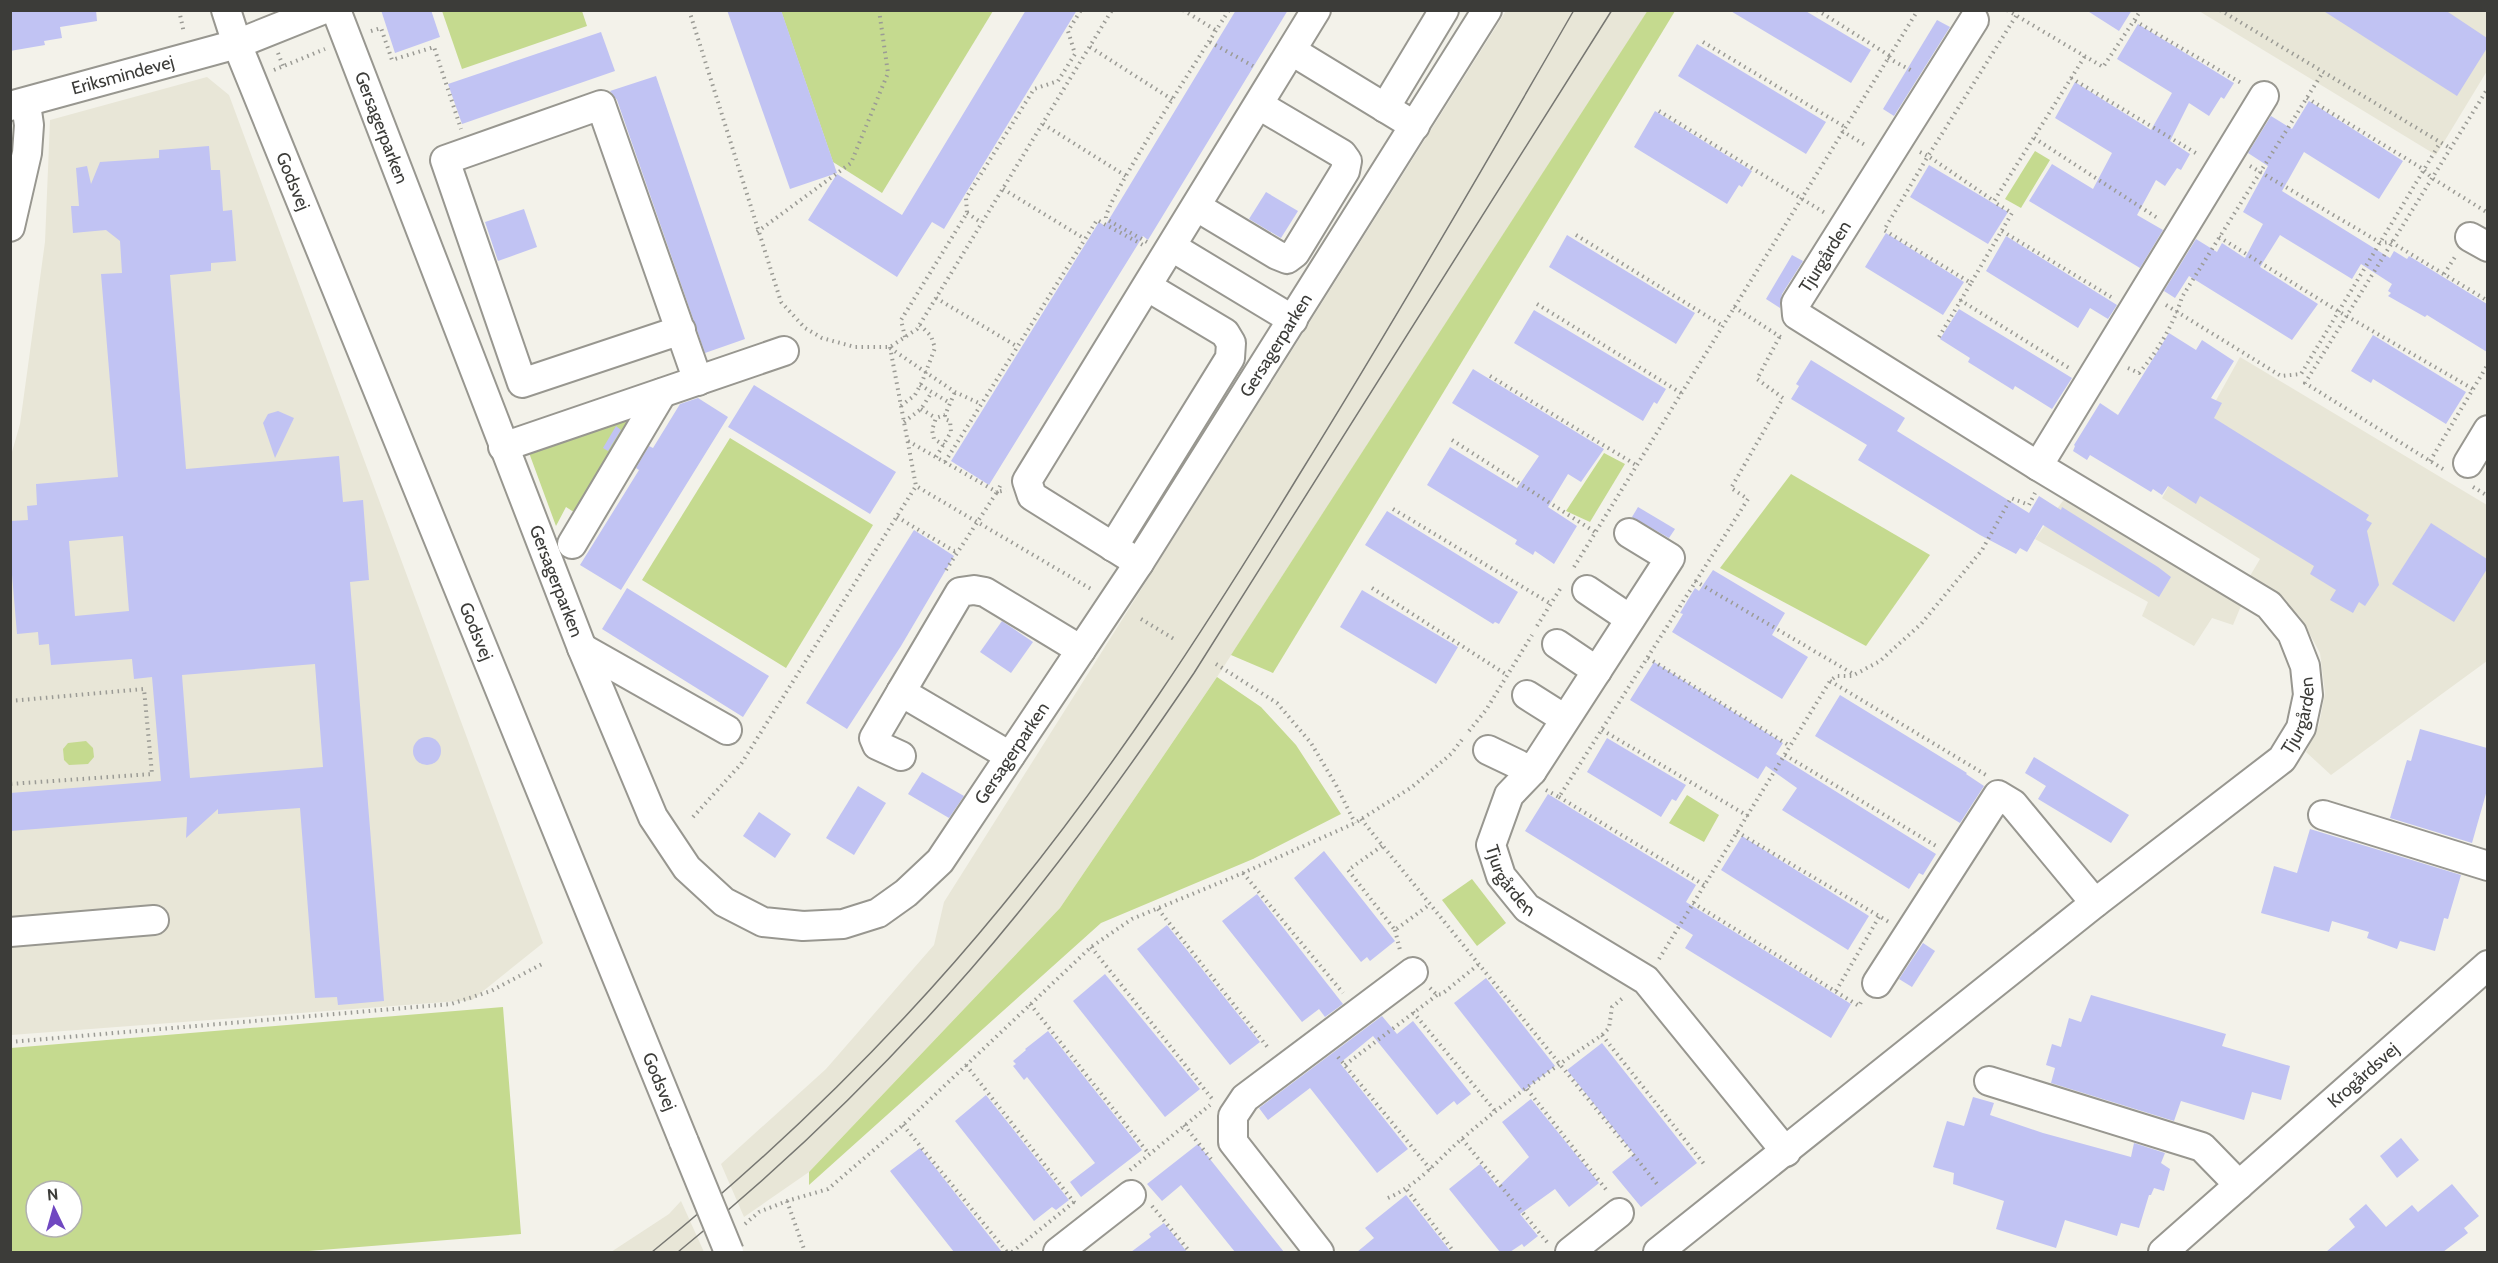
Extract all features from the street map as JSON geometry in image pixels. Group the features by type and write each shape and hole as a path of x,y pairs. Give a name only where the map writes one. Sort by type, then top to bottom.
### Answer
{"street":[{"name":"Godsvej","path":"226,10 237,44 729,1252"},
{"path":"237,44 322,10"},
{"name":"Gersagerparken","path":"336,10 503,447 582,648 653,817 687,868 724,902 763,922 803,926 843,924 878,913 906,893 940,861 1139,563 1487,10"},
{"path":"1139,563 1015,484 1030,477 1148,287 1159,247 1197,207 1316,10"},
{"path":"1385,108 1444,10"},
{"name":"Tjurgården","path":"1658,1252 2095,903 2282,759 2301,728 2308,695 2305,666 2292,633 2269,605 2043,468 1788,326 1796,303 1974,20"},
{"name":"Eriksmindevej","path":"18,105 237,44"},
{"path":"1292,51 1415,126"},
{"path":"2043,468 2090,381 2264,96"},
{"path":"10,228 27,153 29,125 18,105"},
{"path":"681,330 522,383 445,160 601,105 681,330 698,381"},
{"path":"1197,207 1287,259 1295,253 1322,209 1345,171 1345,156 1259,105"},
{"path":"420,231 464,216"},
{"path":"1159,247 1293,320"},
{"path":"1113,547 1209,393 1232,350 1229,337 1225,333 1148,287"},
{"path":"503,447 784,351"},
{"path":"572,544 662,393"},
{"path":"2461,473 2487,430"},
{"name":"Tjurgården","path":"1629,533 1670,558 1528,775 1509,795 1491,845 1501,876 1527,908 1646,980 1786,1152"},
{"path":"1574,582 1630,619"},
{"path":"901,756 878,745 874,738 960,592 974,590 985,592 1081,650"},
{"path":"1557,644 1597,671"},
{"path":"582,648 727,730"},
{"path":"901,692 1010,756"},
{"path":"1527,695 1565,719"},
{"path":"1488,750 1528,775"},
{"path":"1877,983 1998,795 2013,804 2095,903"},
{"path":"2323,815 2487,866"},
{"path":"10,932 154,920"},
{"name":"Krogårdsvej","path":"2163,1252 2487,965"},
{"path":"1319,1252 1233,1142 1233,1116 1245,1098 1359,1012 1407,966"},
{"path":"1989,1081 2202,1148 2239,1185"},
{"path":"1058,1252 1134,1189"},
{"path":"1559,1248 1619,1213"}],"path":[{"path":"689,10 757,232 781,302 805,328 822,338 855,346 890,347 955,392 981,404"},
{"path":"757,232 851,163 888,74 879,10"},
{"path":"905,337 901,320 967,213 966,198 1034,89 1058,81 1075,54 1068,31 1081,10"},
{"path":"890,347 920,325 1112,10"},
{"path":"1183,10 1216,31"},
{"path":"1113,199 1229,10"},
{"path":"1817,10 1890,56"},
{"path":"743,1226 759,1212 828,1189 903,1125 1091,947 1132,919 1243,873 1354,823 1412,787 1451,754 1486,710 1551,604 1574,582 1595,532 1918,10"},
{"path":"2008,10 2103,67 2141,10"},
{"path":"2220,10 2450,148"},
{"path":"1971,283 1884,230 2016,16"},
{"path":"2135,21 2264,96"},
{"path":"1210,42 1259,69"},
{"path":"1703,42 1845,127"},
{"path":"1090,47 1173,100"},
{"path":"1994,201 2085,56"},
{"path":"2119,363 2139,373 2148,362 2177,312 2182,297 2323,72"},
{"path":"2071,78 2224,161 2260,172 2381,243 2391,242 2487,301"},
{"path":"2487,87 2305,383 2430,461 2461,473 2487,496"},
{"path":"2307,98 2423,169 2432,178 2487,213"},
{"path":"1659,111 1845,225"},
{"path":"1042,124 1126,176"},
{"path":"2034,138 2181,233"},
{"path":"1899,139 2012,213 1939,337"},
{"path":"2002,231 2139,301 2177,312 2282,376 2301,374 2440,143"},
{"path":"1003,189 1085,239"},
{"path":"967,213 982,223"},
{"path":"945,462 1099,220 1142,244 1159,247"},
{"path":"1576,235 1722,326"},
{"path":"2219,237 2338,311 2473,389"},
{"path":"936,298 1018,347"},
{"path":"1960,300 2090,381"},
{"path":"1537,304 1681,393"},
{"path":"1559,797 1748,499 1731,488 1783,398 1757,379 1788,326 1734,307"},
{"path":"901,406 910,401 920,385 935,348 931,336 920,325"},
{"path":"693,817 741,764 916,486 890,347"},
{"path":"2430,461 2487,364"},
{"path":"1490,376 1636,465"},
{"path":"920,385 950,403"},
{"path":"904,422 921,409 932,392"},
{"path":"944,445 934,439 933,424 936,418 945,415 955,392"},
{"path":"921,409 936,418"},
{"path":"936,457 952,426 945,415"},
{"path":"1452,440 1595,532"},
{"path":"908,441 997,492"},
{"path":"1388,1198 1407,1190 1431,1170 1462,1138 1609,1028 1612,1006 1646,980 1830,681 1836,676 1855,675 1880,661 1921,624 1982,550 2011,498 2029,505 2043,468"},
{"path":"897,517 954,550 958,550 997,492 1015,484"},
{"path":"997,492 1015,484"},
{"path":"916,486 1092,589"},
{"path":"1393,509 1551,604"},
{"path":"1695,581 1855,675"},
{"path":"1372,588 1522,685 1527,695"},
{"path":"1141,619 1174,639"},
{"path":"1648,658 1790,746"},
{"path":"1216,664 1277,703 1311,743 1336,784 1354,823"},
{"path":"1830,681 1989,776 1998,795"},
{"path":"10,700 144,689 152,774 10,784"},
{"path":"1602,730 1748,816"},
{"path":"1785,755 1957,858"},
{"path":"1528,775 1559,797 1704,885"},
{"path":"1361,819 1657,1184"},
{"path":"1737,832 1910,935"},
{"path":"1382,846 1348,870 1395,930 1407,966"},
{"path":"1243,873 1359,1012"},
{"path":"1693,903 1859,1006 1863,994 1877,983"},
{"path":"1395,930 1429,905"},
{"path":"1158,909 1284,1069"},
{"path":"1836,992 1879,917"},
{"path":"1091,947 1214,1102 1149,1154 1134,1189 1190,1252"},
{"path":"10,1042 451,1004 491,991 542,964"},
{"path":"1345,1065 1437,995"},
{"path":"1030,1004 1149,1154"},
{"path":"1413,1011 1496,1112"},
{"path":"1602,1035 1704,1164"},
{"path":"1323,1040 1431,1170"},
{"path":"966,1065 1092,1226"},
{"path":"1527,1089 1618,1204 1619,1213"},
{"path":"903,1125 1007,1252"},
{"path":"1462,1138 1559,1248"},
{"path":"1407,1190 1454,1252"},
{"path":"787,1201 805,1252"},
{"path":"1012,1252 1074,1202"}],"shaded area":[{"path":"1506,11 1648,11 1217,677 1060,908 809,1172 744,1217 721,1164 826,1069 934,945 944,902"},
{"path":"2199,11 2487,11 2487,71 2436,155"},
{"path":"207,77 229,95 543,943 472,1000 11,1035 10,459 20,424 45,242 50,120"},
{"path":"2240,357 2487,505 2487,661 2331,775 2306,752 2319,725 2325,693 2320,653 2301,618 2278,593 2250,576 2260,559 2162,498"},
{"path":"2068,494 2243,601 2233,625 2212,618 2194,646 2142,616 2148,602 2035,539"},
{"path":"681,1201 704,1252 611,1252 669,1214"}],"green space":[{"path":"1648,10 1675,11 1273,673 1231,655"},
{"path":"442,11 582,11 587,26 462,69"},
{"path":"781,11 993,11 882,193 833,162"},
{"path":"2035,151 2050,160 2021,208 2005,199"},
{"path":"647,407 580,516 566,507 556,526 528,450"},
{"path":"730,438 873,525 786,668 642,580"},
{"path":"1604,453 1625,464 1590,522 1566,511"},
{"path":"1791,474 1930,555 1866,646 1720,568"},
{"path":"1217,677 1261,707 1296,745 1341,814 1253,859 1101,923 809,1185 809,1172 1060,908"},
{"path":"86,741 93,748 94,757 88,764 69,765 64,760 63,749 68,743"},
{"path":"1687,795 1719,815 1704,842 1669,823"},
{"path":"1472,879 1506,923 1477,946 1442,900"},
{"path":"503,1007 521,1234 296,1252 11,1252 11,1048"}],"building":[{"path":"10,10 96,10 97,21 60,27 62,38 44,41 45,45 10,51"},
{"path":"381,10 431,10 440,37 395,53"},
{"path":"727,10 781,10 837,173 790,189"},
{"path":"1026,10 1077,10 944,229 932,222 897,277 808,220 837,174 902,215"},
{"path":"1236,10 1288,10 1148,240 1143,236 989,485 951,461 1099,222 1105,226"},
{"path":"1729,10 1804,10 1871,50 1851,83"},
{"path":"2086,10 2132,10 2119,31"},
{"path":"2322,10 2445,10 2487,38 2487,48 2457,96"},
{"path":"1937,20 1950,27 1894,116 1883,109"},
{"path":"2138,24 2234,83 2224,99 2221,97 2209,116 2189,103 2170,141 2190,154 2181,170 2177,168 2165,186 2156,180 2137,215 2163,230 2140,268 2029,201 2052,164 2093,189 2112,153 2055,118 2075,82 2151,130 2172,93 2117,59"},
{"path":"601,32 615,71 462,124 448,84"},
{"path":"1697,44 1826,122 1806,154 1678,76"},
{"path":"656,76 745,339 705,353 617,100 610,91"},
{"path":"2309,101 2403,161 2379,199 2304,152 2282,191 2390,258 2394,251 2407,259 2409,256 2487,304 2487,352 2427,315 2425,317 2388,296 2391,293 2388,291 2392,284 2361,264 2352,279 2280,235 2260,267 2318,304 2292,340 2189,276 2175,298 2164,291 2196,239 2217,252 2222,243 2245,258 2263,224 2243,212 2268,166 2248,153 2271,116 2292,129"},
{"path":"1655,111 1752,171 1742,187 1739,185 1727,204 1634,147"},
{"path":"209,146 211,170 220,170 223,211 232,210 236,261 211,263 211,271 170,275 186,469 339,456 343,502 363,500 369,580 350,582 384,1001 338,1005 337,997 315,998 300,808 218,814 218,809 186,838 187,817 10,831 10,793 161,781 152,677 134,679 132,659 51,665 49,644 39,645 38,632 17,634 10,551 10,521 28,520 27,506 37,505 36,484 118,477 101,274 122,273 120,241 106,230 73,233 71,206 79,206 76,168 87,166 91,184 100,162 159,158 159,150","holes":["123,536 129,611 75,616 69,541","315,664 323,767 190,778 182,675"]},
{"path":"1929,165 2008,212 1988,244 1910,197"},
{"path":"1266,192 1298,211 1281,238 1249,219"},
{"path":"524,209 537,247 498,261 485,222"},
{"path":"1886,233 1964,282 1943,315 1865,267"},
{"path":"1567,235 1695,313 1676,344 1549,267"},
{"path":"2006,236 2117,305 2108,319 2090,308 2078,328 1986,271"},
{"path":"1792,255 1803,261 1782,294 1780,308 1766,299"},
{"path":"1959,309 2072,378 2052,409 2015,386 2013,390 1968,362 1970,358 1940,339"},
{"path":"1534,310 1666,389 1657,404 1654,402 1643,421 1514,343"},
{"path":"2169,333 2196,350 2202,340 2234,361 2211,398 2222,403 2214,418 2369,515 2366,520 2372,523 2367,531 2379,585 2365,606 2359,602 2353,613 2330,600 2336,590 2310,574 2314,566 2200,496 2196,504 2168,486 2162,495 2153,489 2151,492 2090,455 2087,460 2073,451 2074,445 2100,403 2118,415"},
{"path":"2373,335 2466,392 2446,424 2373,379 2371,383 2351,371"},
{"path":"1811,360 1905,418 1897,431 2029,513 2039,496 2061,510 2062,507 2158,567 2171,577 2159,597 2043,525 2027,552 2020,548 2016,554 1980,535 1858,460 1867,445 1791,399 1799,386 1796,384"},
{"path":"1473,369 1604,449 1581,482 1568,474 1548,507 1577,526 1554,564 1535,551 1533,555 1515,544 1517,540 1427,485 1450,447 1517,488 1539,456 1452,403"},
{"path":"754,385 896,472 870,514 728,427"},
{"path":"698,398 728,417 621,590 580,565 639,470 636,468 649,446 653,448 680,404"},
{"path":"278,411 294,418 275,458 263,423 268,414"},
{"path":"616,426 621,430 608,451 603,448"},
{"path":"1638,507 1675,529 1669,538 1632,517"},
{"path":"1387,511 1518,592 1499,624 1495,622 1493,624 1365,545"},
{"path":"2431,523 2487,559 2487,569 2454,622 2392,584"},
{"path":"914,530 954,556 901,646 847,729 806,703"},
{"path":"1713,570 1785,613 1772,635 1808,657 1782,699 1672,632 1695,588 1699,591"},
{"path":"627,588 769,676 743,717 602,629"},
{"path":"1362,590 1458,647 1436,684 1340,627"},
{"path":"1002,621 1033,642 1011,673 980,652"},
{"path":"1654,662 1783,743 1776,754 1936,854 1923,875 1919,873 1909,889 1782,810 1797,788 1766,766 1758,779 1630,700"},
{"path":"1840,695 1967,773 1984,786 1960,823 1815,736"},
{"path":"2420,729 2487,748 2487,790 2472,843 2390,818 2407,760 2411,761"},
{"path":"427,737 437,741 441,751 437,761 427,765 417,761 413,751 417,741"},
{"path":"1607,738 1686,785 1676,801 1672,799 1661,817 1587,772"},
{"path":"2034,757 2129,815 2111,843 2038,799 2046,786 2025,773"},
{"path":"922,772 964,796 949,818 908,794"},
{"path":"858,786 886,803 854,855 826,838"},
{"path":"1548,794 1696,885 1686,902 1851,1004 1831,1038 1685,948 1693,935 1525,831"},
{"path":"759,812 791,834 775,858 743,836"},
{"path":"2310,829 2461,875 2448,919 2444,918 2435,951 2400,941 2397,949 2367,938 2369,932 2332,921 2329,932 2261,913 2274,866 2297,873"},
{"path":"1742,836 1869,916 1848,950 1721,870"},
{"path":"1324,851 1395,941 1370,961 1367,957 1361,962 1294,878"},
{"path":"1257,894 1343,1004 1325,1017 1319,1009 1302,1022 1222,921"},
{"path":"1167,925 1260,1042 1230,1065 1137,949"},
{"path":"1923,943 1935,951 1912,987 1899,979"},
{"path":"1105,974 1200,1089 1165,1117 1073,1001"},
{"path":"1486,978 1555,1066 1523,1091 1454,1003"},
{"path":"2091,995 2226,1034 2222,1046 2290,1066 2281,1100 2252,1092 2244,1120 2181,1101 2174,1121 2051,1083 2055,1068 2046,1065 2052,1044 2061,1047 2069,1018 2081,1022"},
{"path":"1382,1016 1397,1034 1413,1021 1471,1094 1457,1105 1454,1101 1437,1115 1373,1036 1340,1063 1408,1149 1377,1173 1310,1088 1268,1120 1259,1108"},
{"path":"1048,1031 1142,1150 1081,1197 1070,1182 1095,1163 1027,1077 1024,1080 1013,1066 1016,1064 1013,1061 1025,1049"},
{"path":"1602,1043 1697,1163 1641,1207 1612,1172 1634,1154 1567,1070"},
{"path":"986,1095 1069,1200 1056,1210 1052,1207 1034,1221 955,1121"},
{"path":"1973,1097 1994,1103 1990,1115 2043,1133 2131,1157 2134,1143 2165,1153 2161,1163 2170,1169 2164,1191 2154,1188 2149,1195 2139,1228 2121,1223 2117,1236 2065,1220 2056,1248 1996,1229 2004,1201 1953,1184 1954,1173 1933,1167 1947,1121 1964,1126"},
{"path":"1531,1099 1599,1183 1569,1207 1555,1189 1520,1214 1538,1236 1524,1247 1522,1244 1510,1252 1500,1252 1449,1189 1480,1164 1498,1187 1529,1157 1502,1122"},
{"path":"2401,1138 2419,1160 2397,1178 2380,1156"},
{"path":"1198,1144 1284,1252 1235,1252 1181,1185 1162,1201 1147,1184"},
{"path":"920,1148 1002,1252 954,1252 890,1171"},
{"path":"2452,1184 2479,1216 2464,1228 2468,1233 2443,1252 2326,1252 2355,1227 2349,1219 2366,1204 2386,1227 2412,1205 2418,1212"},
{"path":"1406,1195 1451,1252 1357,1252 1374,1238 1365,1228"},
{"path":"1164,1223 1187,1252 1131,1252 1151,1237 1149,1234"}],"tram line":[{"path":"652,1252 791,1131 879,1044 1002,906 1082,803 1158,696 1265,531 1404,302 1574,10"},
{"path":"678,1252 756,1186 867,1081 937,1007 1001,934 1087,824 1194,673 1612,10"}]}
